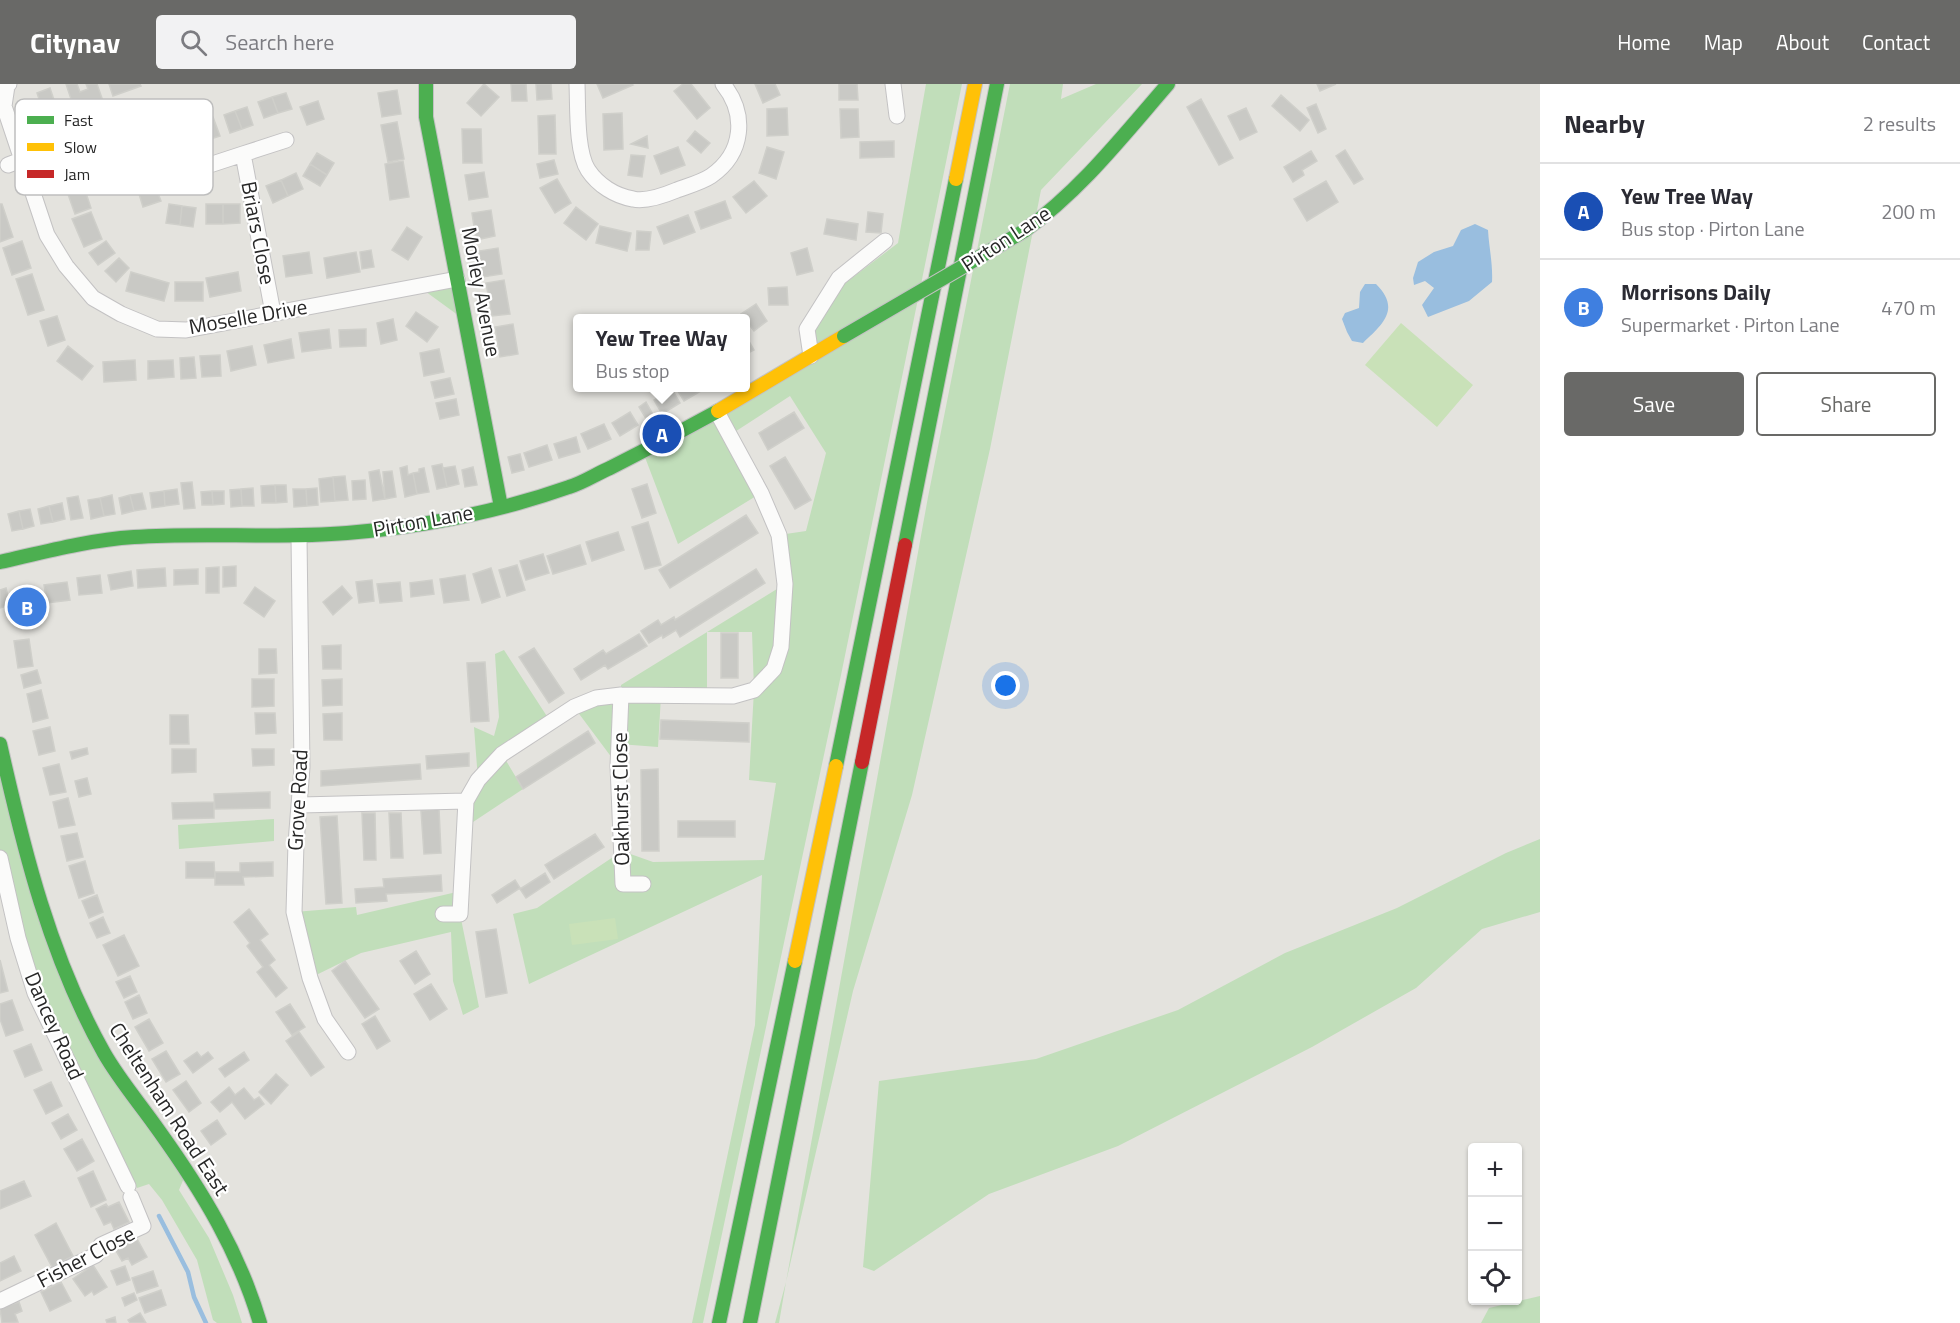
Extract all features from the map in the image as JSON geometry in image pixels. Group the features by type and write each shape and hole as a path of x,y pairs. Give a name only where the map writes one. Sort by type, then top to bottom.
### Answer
{"main road":[{"name":"Morley Avenue","path":"426,84 426,117 501,507"},
{"path":"719,1323 875,581 975,84"},
{"path":"750,1323 997,84"},
{"name":"Pirton Lane","path":"0,562 87,543 133,537 189,535 299,537 426,523 501,507 570,487 643,453 717,412 1024,231 1053,210 1084,182 1168,84"},
{"name":"Cheltenham Road East","path":"0,744 3,768 49,933 68,984 104,1055 187,1171 215,1216 238,1263 260,1323"}],"street":[{"name":"Moselle Drive","path":"9,84 4,106 15,141"},
{"path":"577,84 580,144 588,170 608,190 635,200 662,196 711,176 731,157 739,132 737,109 723,84"},
{"path":"893,84 897,116"},
{"name":"Briars Close","path":"213,164 286,140"},
{"name":"Briars Close","path":"243,154 273,313"},
{"name":"Moselle Drive","path":"33,195 47,235 66,266 93,298 121,314 157,328 186,330 458,279"},
{"path":"811,356 807,329 839,278 885,241"},
{"path":"443,914 460,914 466,801 478,780 502,754 574,707 596,698 621,695 733,696 754,690 774,669 782,647 785,584 779,535 761,493 717,412"},
{"name":"Grove Road","path":"299,537 302,767 296,843 294,912 310,978 325,1019 348,1052"},
{"name":"Oakhurst Close","path":"621,695 618,766 623,884 643,884"},
{"path":"300,805 466,801"},
{"name":"Dancey Road","path":"0,858 18,938 35,993 130,1192"},
{"name":"Fisher Close","path":"0,1301 96,1255 101,1245 143,1226 130,1192"}],"green space":[{"path":"926,84 962,84 841,675 703,1323 692,1323 755,1025 762,875 529,984 513,914 537,908 622,851 653,862 764,860 776,783 749,780 754,690 752,632 707,632 785,584 779,535 806,531 826,453 790,396 730,435 761,493 678,544 643,452 811,356 807,329 844,284 898,243"},
{"path":"1010,84 1063,84 1061,99 1096,84 1142,84 1041,190 990,449 912,795 853,991 786,1282 928,497"},
{"path":"457,279 466,321 418,286"},
{"path":"1401,323 1473,385 1437,427 1365,365"},
{"path":"707,632 707,697 661,696 658,747 619,744 618,766 574,707 621,695 621,685"},
{"path":"504,650 550,721 502,754 523,789 464,828 478,780 474,727 494,736 499,717 495,654"},
{"path":"0,744 68,984 187,1171 179,1190 209,1238 242,1323 217,1323 213,1320 197,1260 162,1200 149,1184 137,1188 35,993 0,858"},
{"path":"274,819 274,841 179,849 178,825"},
{"path":"1540,839 1540,912 1482,929 1416,988 1312,1047 1118,1146 989,1194 874,1271 863,1267 879,1081 1036,1059 1178,1010 1285,953 1397,908 1506,853"},
{"path":"461,891 460,914 479,1007 463,1015 453,981 451,932 361,953 310,978 294,912 356,907 357,915"},
{"path":"615,918 618,939 572,945 569,924"},
{"path":"786,1282 779,1323 775,1323"},
{"path":"1540,1296 1540,1323 1481,1323 1489,1308 1502,1305 1522,1305 1522,1300"}],"water":[{"path":"1475,224 1488,230 1492,282 1469,301 1428,317 1422,305 1434,288 1425,281 1414,285 1413,278 1418,262 1434,252 1453,246 1461,230"},
{"path":"1365,284 1376,284 1387,301 1388,309 1382,323 1363,343 1352,341 1342,319 1345,313 1359,308 1360,292"}],"building":[{"path":"66,84 77,84 80,92 88,89 86,84 97,84 102,99 71,99"},
{"path":"109,84 140,84 141,86 113,96"},
{"path":"484,84 499,97 481,116 467,103"},
{"path":"511,84 526,84 527,101 512,101"},
{"path":"536,84 551,84 552,99 537,100"},
{"path":"597,84 632,84 633,85 603,98"},
{"path":"683,84 691,84 710,108 697,119 674,91"},
{"path":"755,84 775,84 780,95 763,103"},
{"path":"839,84 857,84 858,100 839,100"},
{"path":"1317,84 1336,84 1320,91"},
{"path":"50,88 54,99 39,99 37,93"},
{"path":"397,90 401,114 382,117 378,93"},
{"path":"286,93 292,109 278,113 272,97"},
{"path":"1281,95 1309,120 1300,131 1272,106"},
{"path":"272,97 278,113 264,118 258,102"},
{"path":"1201,99 1233,158 1219,165 1187,107"},
{"path":"318,101 324,119 307,125 300,107"},
{"path":"1316,104 1326,129 1318,133 1307,108"},
{"path":"247,107 253,125 242,129 235,111"},
{"path":"787,108 788,135 767,136 767,109"},
{"path":"1246,108 1257,132 1240,140 1228,116"},
{"path":"840,109 858,109 859,137 841,138"},
{"path":"235,111 242,129 230,133 224,115"},
{"path":"622,113 623,149 604,150 603,114"},
{"path":"555,115 556,154 539,154 538,116"},
{"path":"213,117 220,136 213,138"},
{"path":"397,122 404,159 388,162 381,125"},
{"path":"462,129 481,129 482,163 463,163"},
{"path":"695,131 710,143 701,153 687,141"},
{"path":"647,136 648,148 631,144"},
{"path":"894,141 894,157 860,158 860,142"},
{"path":"678,147 685,165 661,174 654,156"},
{"path":"767,147 784,152 776,179 759,173"},
{"path":"1345,150 1363,179 1354,184 1336,156"},
{"path":"1311,151 1317,161 1302,170 1304,175 1293,182 1284,167"},
{"path":"317,153 334,163 327,175 310,164"},
{"path":"631,155 645,156 642,177 628,175"},
{"path":"554,160 558,174 540,178 537,164"},
{"path":"403,161 409,197 390,200 385,164"},
{"path":"310,164 327,175 320,186 303,176"},
{"path":"484,172 488,197 469,200 465,175"},
{"path":"296,173 303,189 288,196 281,180"},
{"path":"557,179 571,203 555,213 540,188"},
{"path":"281,180 288,196 273,203 266,186"},
{"path":"754,181 767,196 746,213 733,197"},
{"path":"1326,181 1338,202 1307,221 1294,199"},
{"path":"68,195 87,195 91,208 75,214"},
{"path":"139,195 159,195 161,201 143,207"},
{"path":"725,201 731,218 701,229 695,212"},
{"path":"0,204 2,204 13,237 0,242"},
{"path":"169,204 182,206 180,225 166,223"},
{"path":"206,204 223,204 223,224 206,224"},
{"path":"223,204 240,204 240,223 223,224"},
{"path":"182,206 196,208 193,227 180,225"},
{"path":"576,207 598,224 586,240 564,223"},
{"path":"491,210 495,236 476,240 472,213"},
{"path":"91,212 102,239 84,247 72,219"},
{"path":"868,212 883,214 881,233 866,232"},
{"path":"688,215 695,232 664,244 657,227"},
{"path":"827,219 858,224 856,240 824,234"},
{"path":"600,226 631,233 627,251 596,243"},
{"path":"407,227 422,237 408,260 392,250"},
{"path":"637,231 651,232 649,250 636,250"},
{"path":"22,241 31,268 12,275 3,248"},
{"path":"106,241 115,253 98,265 89,253"},
{"path":"498,248 502,274 483,277 479,251"},
{"path":"807,248 813,271 797,275 791,253"},
{"path":"371,250 374,267 362,269 360,252"},
{"path":"309,252 312,273 286,277 283,256"},
{"path":"356,252 360,272 327,278 324,258"},
{"path":"119,258 129,268 116,282 105,271"},
{"path":"131,272 169,283 164,301 126,291"},
{"path":"238,272 241,291 210,297 206,278"},
{"path":"32,274 44,310 28,315 16,279"},
{"path":"504,280 510,314 492,316 486,283"},
{"path":"175,282 203,282 203,301 175,301"},
{"path":"787,287 788,305 769,305 768,288"},
{"path":"756,304 767,321 754,331 750,326 750,314 741,314"},
{"path":"416,312 438,327 427,342 406,326"},
{"path":"57,316 65,340 48,346 40,321"},
{"path":"393,319 397,340 381,344 377,323"},
{"path":"513,324 518,354 500,357 495,327"},
{"path":"329,329 331,348 302,352 299,333"},
{"path":"366,329 366,346 340,347 339,330"},
{"path":"291,339 294,358 268,363 264,345"},
{"path":"68,346 93,366 82,380 57,361"},
{"path":"252,346 256,365 231,371 227,351"},
{"path":"439,349 444,372 424,376 420,353"},
{"path":"220,355 221,376 202,377 200,356"},
{"path":"194,357 196,378 181,379 180,358"},
{"path":"135,360 136,380 104,382 103,362"},
{"path":"173,360 174,377 148,379 148,361"},
{"path":"450,378 454,394 435,398 431,382"},
{"path":"667,392 674,392 680,403 662,414 654,400"},
{"path":"678,392 699,392 684,401"},
{"path":"456,399 459,415 440,419 436,403"},
{"path":"646,402 655,418 648,422 639,407"},
{"path":"630,412 638,425 620,436 612,423"},
{"path":"794,412 804,428 768,450 759,433"},
{"path":"604,424 611,439 588,449 581,434"},
{"path":"576,437 580,452 559,458 554,444"},
{"path":"547,445 552,460 529,467 524,453"},
{"path":"520,454 524,470 512,473 508,457"},
{"path":"785,457 811,500 795,509 770,466"},
{"path":"442,464 447,487 437,489 432,466"},
{"path":"407,466 408,475 413,473 417,494 405,497 400,468"},
{"path":"455,466 459,484 447,487 443,468"},
{"path":"473,467 477,485 465,487 462,470"},
{"path":"424,468 429,492 417,494 413,473"},
{"path":"379,470 385,499 373,501 369,472"},
{"path":"392,471 396,497 385,499 383,472"},
{"path":"345,476 348,500 335,501 333,477"},
{"path":"333,477 335,501 321,502 319,479"},
{"path":"365,480 366,499 353,500 352,481"},
{"path":"192,482 195,508 184,509 181,483"},
{"path":"647,484 656,513 642,518 632,489"},
{"path":"275,485 286,485 287,502 276,503"},
{"path":"275,485 276,503 262,503 261,486"},
{"path":"253,488 254,506 242,506 241,489"},
{"path":"317,488 318,505 307,506 306,489"},
{"path":"177,489 179,504 165,506 164,491"},
{"path":"241,489 242,506 231,507 230,490"},
{"path":"293,489 306,489 307,506 294,507"},
{"path":"164,491 165,506 152,508 150,493"},
{"path":"212,491 224,491 224,504 213,505"},
{"path":"212,491 213,505 202,505 201,492"},
{"path":"142,493 146,509 134,511 130,495"},
{"path":"112,495 115,514 104,516 100,498"},
{"path":"130,495 134,511 122,514 119,498"},
{"path":"78,496 83,518 71,520 67,498"},
{"path":"100,498 104,516 91,519 88,500"},
{"path":"62,503 65,519 53,522 49,506"},
{"path":"49,506 53,522 41,524 38,509"},
{"path":"30,509 34,526 23,529 19,511"},
{"path":"19,511 23,529 12,531 8,514"},
{"path":"746,515 758,533 670,588 659,570"},
{"path":"648,522 661,565 645,569 632,527"},
{"path":"618,532 624,550 592,561 586,542"},
{"path":"580,545 586,564 553,574 547,556"},
{"path":"543,554 549,573 526,580 520,561"},
{"path":"517,565 525,590 507,596 499,570"},
{"path":"236,566 236,586 223,587 223,567"},
{"path":"219,567 219,593 206,593 206,568"},
{"path":"165,568 166,586 138,588 137,570"},
{"path":"491,568 500,597 482,603 473,574"},
{"path":"198,569 198,584 174,585 174,570"},
{"path":"756,569 765,583 680,637 676,630 649,643 641,631 658,620 661,625 674,617 675,620"},
{"path":"131,571 133,586 111,590 108,575"},
{"path":"100,575 102,593 79,595 77,578"},
{"path":"465,575 469,600 444,603 440,579"},
{"path":"372,580 374,601 359,603 356,582"},
{"path":"432,580 434,594 411,597 410,583"},
{"path":"67,582 70,600 47,603 44,585"},
{"path":"400,582 402,601 380,603 377,584"},
{"path":"31,586 39,623 23,627 15,590"},
{"path":"342,586 352,598 333,615 323,602"},
{"path":"255,587 275,601 264,617 244,603"},
{"path":"6,588 10,605 0,608 0,590"},
{"path":"721,633 738,633 738,678 721,678"},
{"path":"639,634 647,646 608,669 605,665 581,680 574,669 603,650 606,654"},
{"path":"29,639 33,666 18,668 14,641"},
{"path":"341,645 341,669 323,669 322,646"},
{"path":"534,648 564,693 549,703 519,657"},
{"path":"259,649 276,649 277,673 259,674"},
{"path":"485,662 489,721 471,722 467,663"},
{"path":"37,670 41,683 24,688 21,675"},
{"path":"252,679 274,679 274,706 252,707"},
{"path":"342,679 342,705 323,706 322,680"},
{"path":"41,690 48,718 33,722 27,694"},
{"path":"255,713 275,713 276,733 256,734"},
{"path":"342,713 342,740 324,740 323,714"},
{"path":"170,715 188,715 189,744 170,744"},
{"path":"661,720 749,723 749,742 660,739"},
{"path":"50,727 55,751 39,755 33,731"},
{"path":"588,731 595,743 523,789 516,777"},
{"path":"87,748 88,754 72,759 70,752"},
{"path":"172,749 196,749 196,772 172,773"},
{"path":"252,749 274,749 274,765 253,766"},
{"path":"469,753 469,766 427,769 426,756"},
{"path":"59,764 66,792 50,795 43,768"},
{"path":"420,764 421,779 321,786 321,771"},
{"path":"658,769 659,851 642,851 641,770"},
{"path":"87,778 91,794 79,797 75,781"},
{"path":"270,792 270,808 215,809 214,794"},
{"path":"68,798 75,825 59,828 53,802"},
{"path":"214,802 214,818 173,819 172,803"},
{"path":"439,809 441,853 424,854 421,811"},
{"path":"362,813 375,813 376,860 364,860"},
{"path":"389,813 401,813 403,858 391,858"},
{"path":"337,816 342,903 326,904 320,817"},
{"path":"678,821 735,821 735,837 678,837"},
{"path":"77,833 83,857 67,861 61,836"},
{"path":"595,834 604,847 554,879 545,865"},
{"path":"85,861 94,893 79,898 69,866"},
{"path":"186,862 214,862 215,878 186,878"},
{"path":"273,862 273,876 243,877 244,885 215,885 215,872 240,872 240,863"},
{"path":"545,873 550,882 526,898 520,889"},
{"path":"441,875 442,891 386,894 387,901 356,903 355,889 384,887 383,879"},
{"path":"515,880 520,888 497,903 492,895"},
{"path":"97,895 103,912 89,918 82,901"},
{"path":"249,909 268,934 260,940 275,960 269,965 287,988 276,997 257,972 263,967 247,946 250,943 234,922"},
{"path":"103,917 110,933 97,938 90,923"},
{"path":"496,929 507,993 486,997 476,932"},
{"path":"124,935 139,966 118,976 103,945"},
{"path":"416,951 430,974 415,984 400,961"},
{"path":"0,960 8,991 0,993"},
{"path":"345,961 379,1009 365,1018 332,971"},
{"path":"130,976 137,992 124,998 116,982"},
{"path":"431,984 447,1009 430,1020 414,994"},
{"path":"139,995 147,1013 133,1019 125,1002"},
{"path":"12,1000 23,1030 6,1036 0,1019 0,1004"},
{"path":"290,1004 305,1027 292,1035 276,1012"},
{"path":"375,1016 390,1041 377,1049 362,1024"},
{"path":"149,1019 163,1043 149,1051 135,1027"},
{"path":"299,1032 324,1067 311,1076 286,1041"},
{"path":"31,1044 42,1070 25,1077 14,1051"},
{"path":"166,1051 180,1074 166,1082 152,1059"},
{"path":"197,1052 201,1057 208,1052 213,1058 193,1073 184,1061"},
{"path":"244,1052 249,1060 225,1077 219,1069"},
{"path":"276,1074 288,1085 271,1104 259,1092"},
{"path":"186,1081 201,1103 189,1112 173,1090"},
{"path":"51,1082 62,1106 46,1114 34,1090"},
{"path":"229,1087 235,1095 244,1088 254,1100 259,1097 264,1104 245,1119 232,1102 220,1112 211,1102"},
{"path":"68,1114 77,1130 61,1139 52,1123"},
{"path":"217,1120 226,1134 211,1145 201,1131"},
{"path":"82,1139 94,1161 77,1171 64,1149"},
{"path":"93,1171 106,1200 91,1207 78,1178"},
{"path":"24,1181 31,1196 0,1209 0,1191"},
{"path":"119,1202 129,1222 114,1229 111,1222 104,1225 96,1209 106,1204 108,1207"},
{"path":"56,1223 73,1256 52,1267 35,1235"},
{"path":"136,1237 147,1257 132,1265 128,1258 122,1261 115,1249"},
{"path":"14,1256 21,1271 0,1281 0,1263"},
{"path":"93,1265 107,1287 94,1295 92,1291 85,1296 73,1279"},
{"path":"125,1266 130,1280 117,1285 111,1271"},
{"path":"153,1271 158,1286 137,1293 132,1278"},
{"path":"61,1282 71,1301 50,1311 41,1292"},
{"path":"161,1290 166,1305 145,1313 139,1298"},
{"path":"134,1293 137,1300 125,1306 122,1298"},
{"path":"19,1302 22,1311 15,1314 18,1322 2,1323 0,1308"},
{"path":"140,1313 146,1323 130,1323 128,1320"},
{"path":"115,1317 116,1323 107,1323 106,1320"}],"waterway":[{"path":"159,1216 188,1272 194,1297 206,1323"}],"traffic: fast":[{"path":"426,84 426,117 501,507"},
{"path":"905,545 997,84"},
{"path":"1024,231 1045,215 1082,180 1168,84"},
{"path":"836,766 956,179"},
{"path":"844,336 1024,231"},
{"path":"0,562 66,547 117,539 187,535 320,535 403,527 459,517 515,504 579,483 718,411"},
{"path":"0,744 41,903 68,979 85,1017 110,1063 175,1154 218,1223 241,1271 260,1323"},
{"path":"750,1323 862,762"},
{"path":"719,1323 795,961"}],"traffic: slow":[{"path":"956,179 975,84"},
{"path":"750,392 844,336"},
{"path":"718,411 750,392"},
{"path":"795,961 836,766"}],"traffic: jam":[{"path":"862,762 905,545"}],"place":[{"name":"Yew Tree Way","path":"662,434"},
{"name":"Morrisons Daily","path":"27,607"}]}
